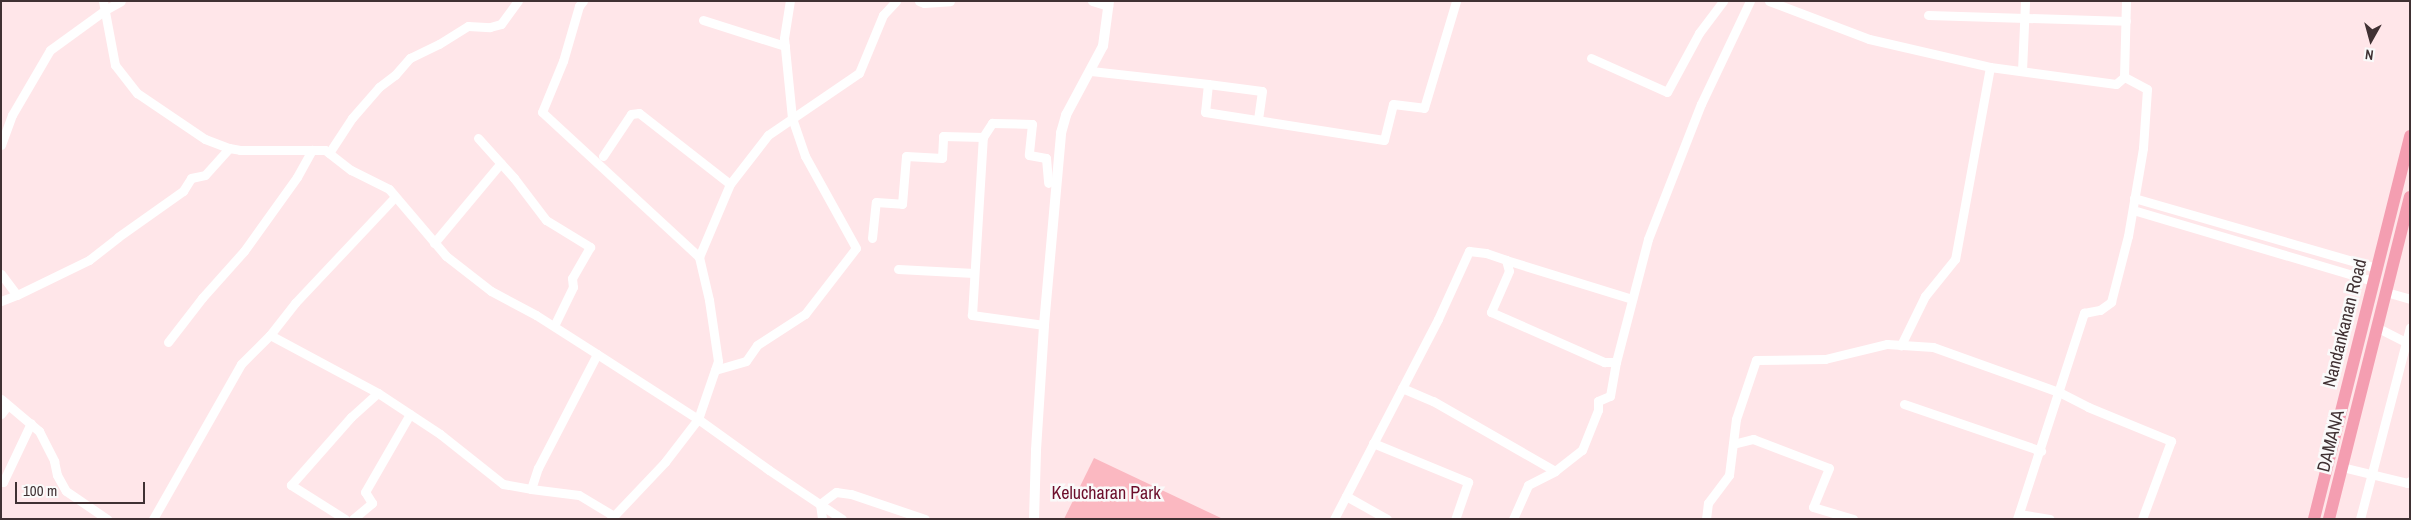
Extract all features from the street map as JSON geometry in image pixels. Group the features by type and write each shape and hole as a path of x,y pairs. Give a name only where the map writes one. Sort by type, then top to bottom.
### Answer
{"main road":[{"name":"Nandankanan Road","path":"2314,519 2410,136"},
{"name":"DAMANA","path":"2329,519 2410,197"}],"street":[{"path":"1,145 12,115 50,50 104,5 121,1"},
{"path":"329,153 352,118 379,87 396,75 410,58 439,44 468,26 490,28 501,24 518,1"},
{"path":"715,370 746,361 757,345 806,314 856,248 805,156 792,118 785,46 790,1"},
{"path":"699,257 730,184 768,135 859,73 883,15 896,1"},
{"path":"919,1 924,4 950,1"},
{"path":"1034,519 1036,450 1044,325 1060,133 1066,115 1103,46 1109,4 1092,1"},
{"path":"1208,84 1206,112 1384,140 1393,104 1424,108 1456,1"},
{"path":"1591,58 1667,92 1699,33 1724,1"},
{"path":"1513,519 1528,485 1555,471 1582,450 1598,410 1598,400 1610,396 1616,362 1648,239 1697,113 1750,1"},
{"path":"1769,1 1869,39 1990,67 2116,84 2124,78"},
{"path":"2022,71 2025,1"},
{"path":"2124,78 2126,1"},
{"path":"270,335 378,394 410,414 440,434 503,484 579,495 613,517 665,462 698,419 718,361 709,300 699,257 542,112 563,61 578,3"},
{"path":"104,5 116,65 137,93 205,139 230,148 240,150 326,150 351,170 389,189 446,256 491,291 554,326 698,419 842,519"},
{"path":"1928,15 2126,21"},
{"path":"702,20 785,46"},
{"path":"1900,345 1925,296 1955,259 1990,67"},
{"path":"1091,71 1262,91 1258,119"},
{"path":"2050,519 2018,517 2084,313 2100,310 2111,302 2133,210 2142,148 2147,88 2124,78"},
{"path":"602,156 631,114 639,113 730,184"},
{"path":"1044,325 972,315 983,137 992,123 1032,124 1029,155 1046,158 1048,183"},
{"path":"872,238 876,202 902,204 906,156 942,158 943,136 983,137"},
{"path":"478,138 501,163 546,220 590,247 572,278 573,287 554,326"},
{"path":"1,301 89,260 183,191 191,178 205,175 230,148"},
{"path":"168,342 202,298 244,251 297,177 312,150"},
{"path":"434,243 501,163"},
{"path":"154,519 241,364 270,335 295,302 395,197"},
{"path":"2134,198 2375,275"},
{"path":"2133,210 2375,275"},
{"path":"1334,519 1438,319 1469,251 1486,253 1632,299"},
{"path":"1506,260 1509,271 1491,312 1604,362 1616,362"},
{"path":"898,269 974,273"},
{"path":"1,274 17,295"},
{"path":"2386,292 2410,299"},
{"path":"2378,328 2408,344"},
{"path":"2360,519 2408,344 2410,328"},
{"path":"1706,519 1708,503 1729,475 1736,418 1756,360 1825,359 1887,344 1933,347 2059,392 2088,407 2171,441 2142,519"},
{"path":"531,489 538,468 597,354"},
{"path":"1402,388 1433,401 1555,471"},
{"path":"345,519 291,485 351,417 378,394"},
{"path":"1,414 5,402 31,423 39,431 54,461 57,475 66,490 107,519"},
{"path":"1904,404 2041,450"},
{"path":"353,519 372,503 365,492 410,414"},
{"path":"1,481 4,482 31,423"},
{"path":"1733,444 1754,439 1829,468 1813,507 1853,519"},
{"path":"1373,443 1468,482 1455,519"},
{"path":"2342,466 2406,483 2410,481"},
{"path":"820,504 836,492 851,494 925,519"},
{"path":"1346,496 1387,519"},
{"path":"820,504 822,519"}],"green space":[{"name":"Kelucharan Park","path":"1094,458 1223,519 1064,519"}]}
